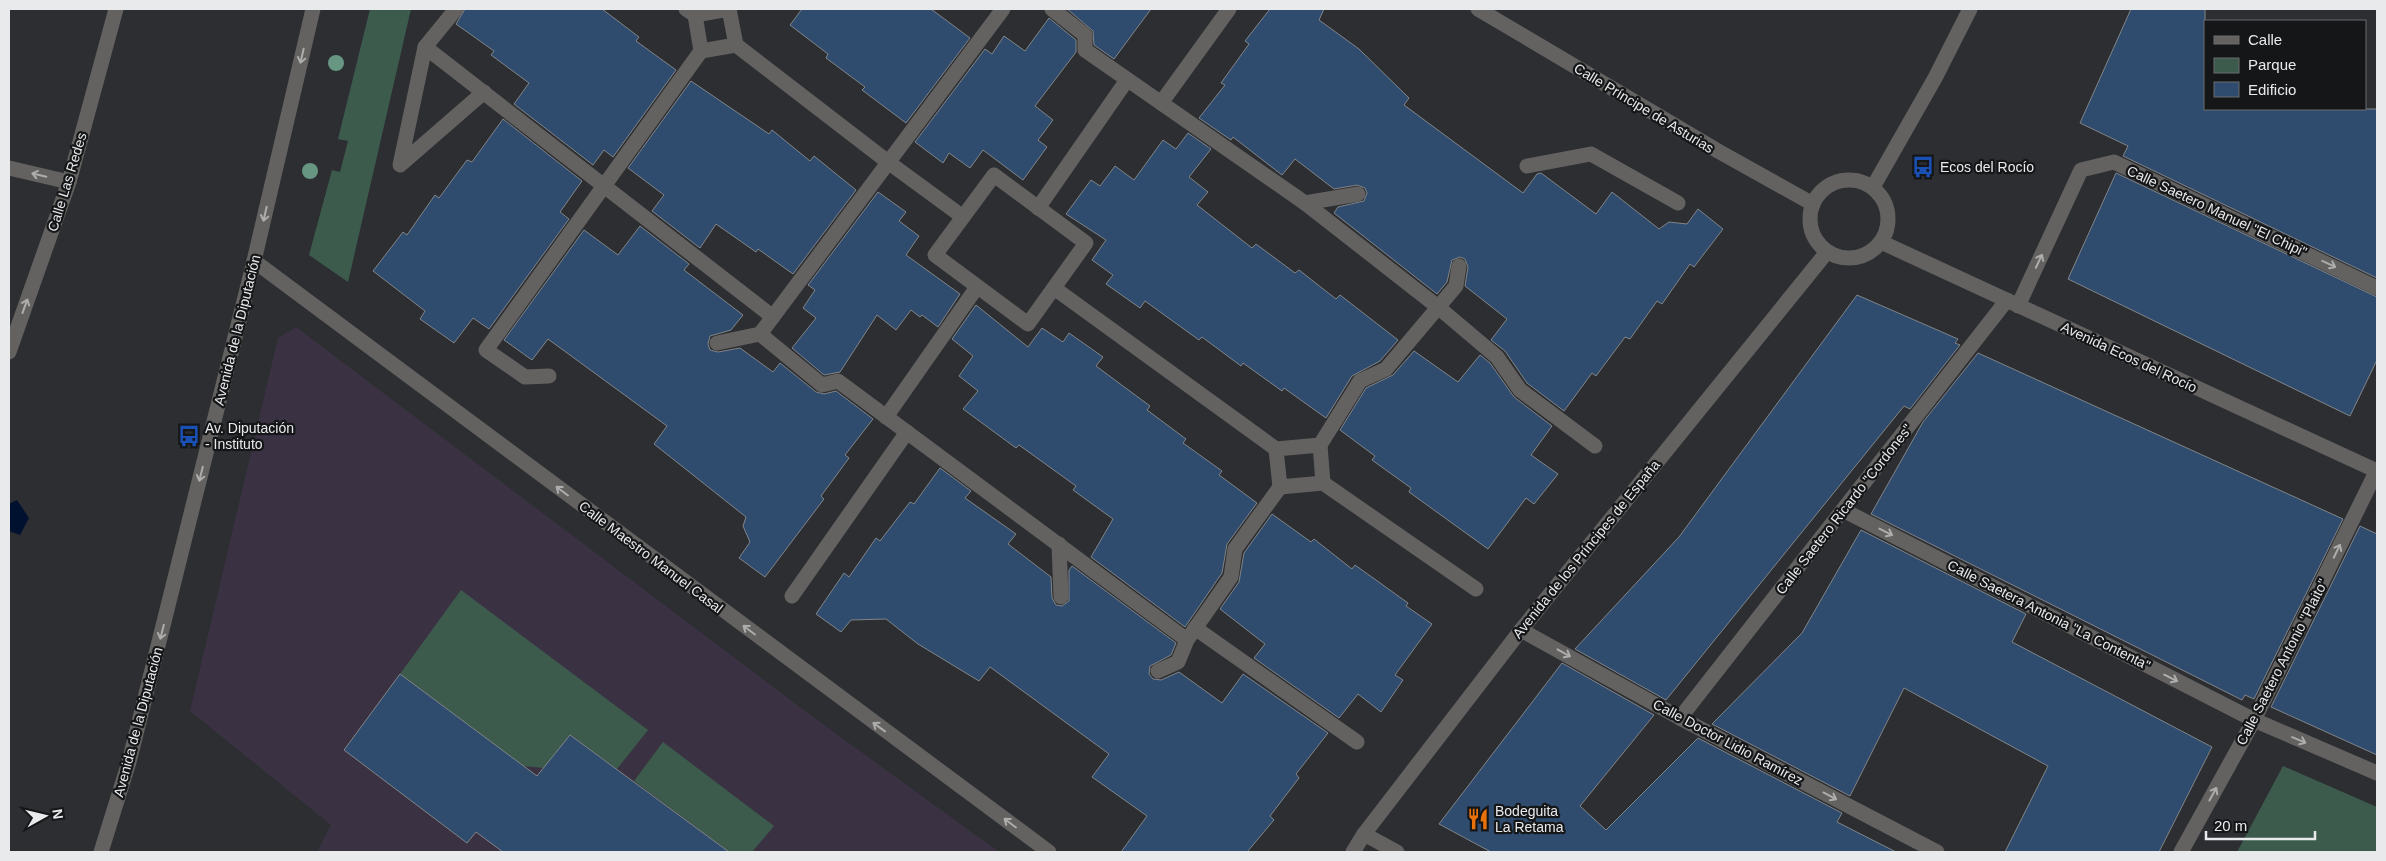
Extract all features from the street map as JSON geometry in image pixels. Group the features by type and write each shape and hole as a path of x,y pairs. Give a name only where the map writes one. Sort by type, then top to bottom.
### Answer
{"street":[{"name":"Calle Las Redes","path":"9,352 69,182 116,9"},
{"name":"Avenida de la Diputación","path":"101,852 129,762 254,262 313,9"},
{"path":"456,9 425,47 400,165 484,92"},
{"path":"701,51 691,12 730,9 736,45 963,217"},
{"path":"717,343 760,334 1003,9"},
{"path":"1052,9 1085,35 1085,50 1305,203 1438,307 1497,357 1520,390 1595,446"},
{"path":"1161,103 1228,9"},
{"name":"Calle Príncipe de Asturias","path":"1478,9 1718,152 1812,204"},
{"path":"1873,187 1970,9"},
{"path":"549,376 526,377 486,350 701,51 736,45"},
{"path":"425,47 773,317"},
{"path":"1038,208 1128,80"},
{"path":"1527,166 1591,154 1678,203"},
{"name":"Calle Saetero Manuel \"El Chipi\"","path":"2012,303 2081,170 2114,162 2377,288"},
{"path":"9,168 69,182"},
{"path":"994,175 1038,208 1086,243 1028,324 935,255 994,175"},
{"path":"1850,179 1862,181 1873,187 1887,207 1886,231 1881,242 1873,251 1851,259 1838,258 1827,252 1817,243 1811,230 1812,204 1818,194 1838,181 1850,179"},
{"path":"1305,203 1358,194"},
{"name":"Avenida Ecos del Rocío","path":"1881,242 2377,471"},
{"name":"Avenida de los Príncipes de España","path":"1353,852 1364,834 1521,630 1827,252"},
{"name":"Calle Maestro Manuel Casal","path":"254,262 1049,852"},
{"path":"1323,483 1320,445 1360,381 1386,369 1456,286 1459,266"},
{"path":"886,417 977,287"},
{"path":"1054,288 1276,449 1320,445"},
{"name":"Calle Saetero Ricardo \"Cordones\"","path":"1680,718 1843,510 2012,303"},
{"path":"760,334 822,385 838,382 1058,544 1191,634 1357,742"},
{"path":"792,596 907,432"},
{"path":"1158,671 1178,662 1191,634 1231,577 1235,549 1280,487 1276,449"},
{"name":"Calle Saetero Antonio \"Plaito\"","path":"2181,852 2254,720 2377,471"},
{"path":"1280,487 1323,483 1476,589"},
{"name":"Calle Saetera Antonia \"La Contenta\"","path":"1843,510 2254,720 2377,773"},
{"path":"1058,544 1061,596"},
{"name":"Calle Doctor Lidio Ramírez","path":"1521,630 1680,718 1937,852"},
{"path":"1364,834 1396,852"}],"shaded area":[{"path":"296,327 809,714 999,852 317,852 331,825 190,711 278,338"}],"green space":[{"path":"370,9 411,9 348,282 309,255 332,170 340,172 348,141 338,139"},
{"path":"461,590 648,730 617,769 570,735 544,768 523,766 400,674"},
{"path":"663,742 774,826 752,852 729,852 634,781"},
{"path":"2283,766 2377,807 2377,852 2237,852"}],"water":[{"path":"17,500 29,518 20,535 9,531 9,504"}],"building":[{"path":"465,9 602,9 639,37 636,41 676,70 613,157 604,150 593,165 514,104 529,83 491,55 494,51 456,24"},
{"path":"802,9 931,9 970,38 906,123 862,90 865,87 826,58 828,54 790,25"},
{"path":"1067,9 1151,9 1114,59 1094,45 1093,31"},
{"path":"1270,9 1324,9 1319,20 1359,49 1409,98 1404,105 1523,193 1537,174 1541,173 1596,214 1612,192 1659,229 1669,222 1687,224 1698,209 1723,229 1694,267 1690,264 1662,304 1657,301 1630,339 1625,337 1596,376 1592,373 1564,411 1527,383 1505,351 1491,340 1507,319 1465,286 1468,267 1465,259 1460,257 1452,260 1447,282 1437,294 1334,213 1338,207 1364,201 1367,193 1365,188 1357,185 1334,189 1295,159 1282,175 1233,137 1231,140 1199,118 1225,85 1221,83 1249,44 1245,41"},
{"path":"2131,9 2205,9 2204,110 2377,109 2377,278 2123,156 2128,146 2080,123"},
{"path":"1049,18 1076,40 1076,52 1035,106 1053,120 1038,140 1047,147 1023,180 983,150 970,168 949,153 943,163 915,142 985,49 992,54 1004,36 1025,51"},
{"path":"691,81 769,134 772,130 810,161 814,156 856,190 793,274 758,249 756,252 716,224 700,248 652,211 664,195 628,168"},
{"path":"503,119 582,181 560,212 569,219 489,329 473,318 454,343 420,319 425,311 373,271 403,232 407,235 435,195 439,198 467,160 472,162"},
{"path":"1188,133 1211,149 1189,177 1208,192 1197,205 1252,248 1256,244 1295,273 1299,270 1336,299 1340,295 1398,340 1380,361 1352,376 1326,418 1284,388 1282,391 1243,363 1241,366 1202,337 1199,340 1145,301 1140,308 1106,284 1113,275 1092,260 1106,240 1066,214 1091,180 1100,186 1115,166 1134,180 1163,140 1176,149"},
{"path":"2116,173 2377,297 2377,360 2350,416 2068,279"},
{"path":"878,192 906,212 899,221 919,236 906,255 960,294 938,327 922,315 920,317 911,310 896,330 877,315 840,372 824,375 792,348 816,318 803,308 815,290 808,285"},
{"path":"640,226 689,264 684,270 743,315 731,330 710,336 708,344 710,350 718,352 740,348 773,372 780,363 816,392 824,394 836,391 873,419 845,455 849,458 821,496 824,499 765,577 739,558 750,542 743,526 746,517 654,444 667,426 548,339 532,360 504,340 584,230 618,255"},
{"path":"1857,295 1958,339 1955,343 1960,345 1910,409 1904,406 1666,700 1575,649 1679,537"},
{"path":"976,305 1028,347 1042,328 1063,342 1069,333 1103,357 1096,366 1150,406 1147,410 1186,439 1183,443 1222,471 1219,475 1257,503 1227,544 1222,573 1185,627 1091,557 1113,519 1073,490 1076,486 1019,445 1016,448 963,409 978,391 959,376 973,356 952,339"},
{"path":"1414,351 1458,382 1480,355 1490,363 1514,397 1552,426 1531,455 1558,474 1534,504 1526,498 1488,549 1409,492 1411,488 1372,460 1375,456 1340,430 1366,388 1393,375"},
{"path":"1978,353 2343,519 2254,699 2245,695 2242,700 1871,514 1923,422"},
{"path":"940,468 971,491 965,498 1016,534 1008,544 1051,577 1052,598 1056,605 1062,606 1069,601 1069,570 1072,566 1176,643 1171,655 1150,666 1149,674 1153,679 1161,680 1179,672 1222,703 1243,674 1328,733 1296,774 1299,778 1270,816 1274,820 1247,852 1121,852 1147,816 1092,777 1109,754 990,667 979,681 918,644 886,619 851,620 841,632 816,614 844,573 849,577 876,538 880,541 910,502 914,504"},
{"path":"1272,514 1311,542 1314,539 1352,569 1355,565 1408,603 1406,606 1432,624 1395,675 1403,680 1381,712 1358,694 1339,718 1254,658 1265,644 1220,609 1239,582 1244,553"},
{"path":"2360,526 2377,534 2377,755 2271,707"},
{"path":"1861,530 2026,614 2012,642 2212,747 2159,852 2005,852 2048,766 1904,688 1850,796 1712,724 1802,633"},
{"path":"1562,663 1654,715 1580,806 1606,830 1698,738 1842,813 1837,822 1896,852 1491,852 1439,824"},
{"path":"400,674 537,776 570,735 729,852 503,852 476,832 467,843 344,750"}],"place":[{"name":"Ecos del Rocío","path":"1923,167"},
{"name":"Av. Diputación - Instituto","path":"189,436"},
{"name":"Bodeguita La Retama","path":"1478,819"}]}
